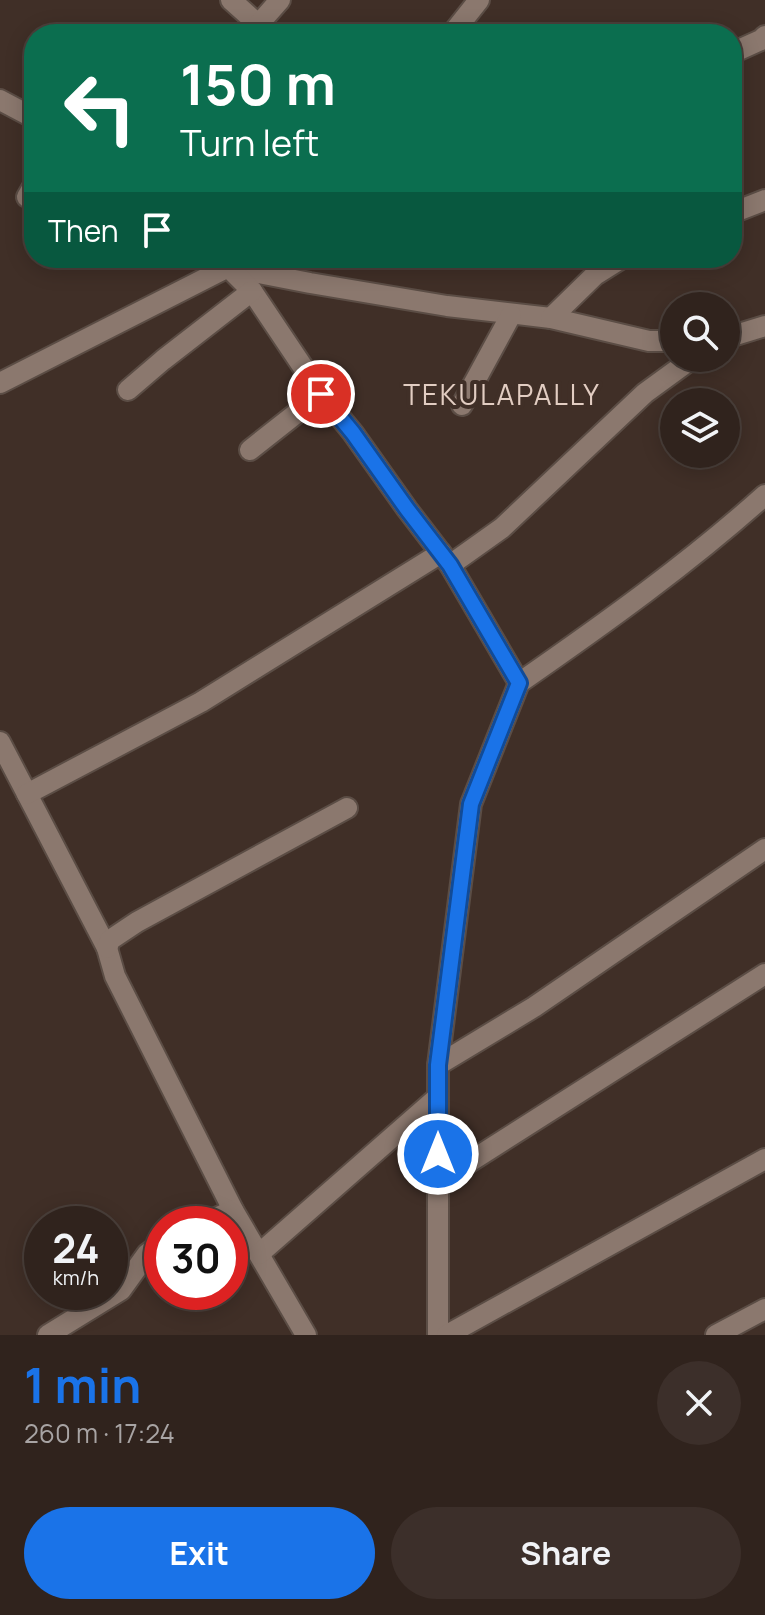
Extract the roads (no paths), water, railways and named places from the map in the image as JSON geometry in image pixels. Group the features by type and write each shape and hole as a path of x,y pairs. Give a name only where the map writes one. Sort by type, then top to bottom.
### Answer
{"street":[{"path":"231,0 257,24"},
{"path":"266,24 280,0"},
{"path":"460,24 479,0"},
{"path":"742,49 765,36"},
{"path":"0,100 24,113"},
{"path":"742,209 765,200"},
{"path":"0,383 215,268"},
{"path":"229,268 252,291 321,394 446,559 519,683"},
{"path":"246,268 325,286 511,315 551,318 660,341"},
{"path":"551,318 606,268"},
{"path":"128,390 252,291"},
{"path":"462,405 511,315"},
{"path":"740,334 765,326"},
{"path":"27,794 201,702 502,528 645,393 674,372"},
{"path":"250,450 321,394"},
{"path":"438,1335 438,1065 471,804 519,683 614,617 765,495"},
{"path":"0,742 107,948 115,976 231,1206"},
{"path":"107,948 110,940 137,922 347,808"},
{"path":"438,1065 534,1007 765,849"},
{"path":"438,1182 765,974"},
{"path":"259,1254 438,1097"},
{"path":"447,1335 765,1159"},
{"path":"248,1235 306,1335"},
{"path":"48,1335 121,1290 144,1258"},
{"path":"716,1335 765,1309"}],"district":[{"name":"TEKULAPALLY","path":"502,395"}]}
